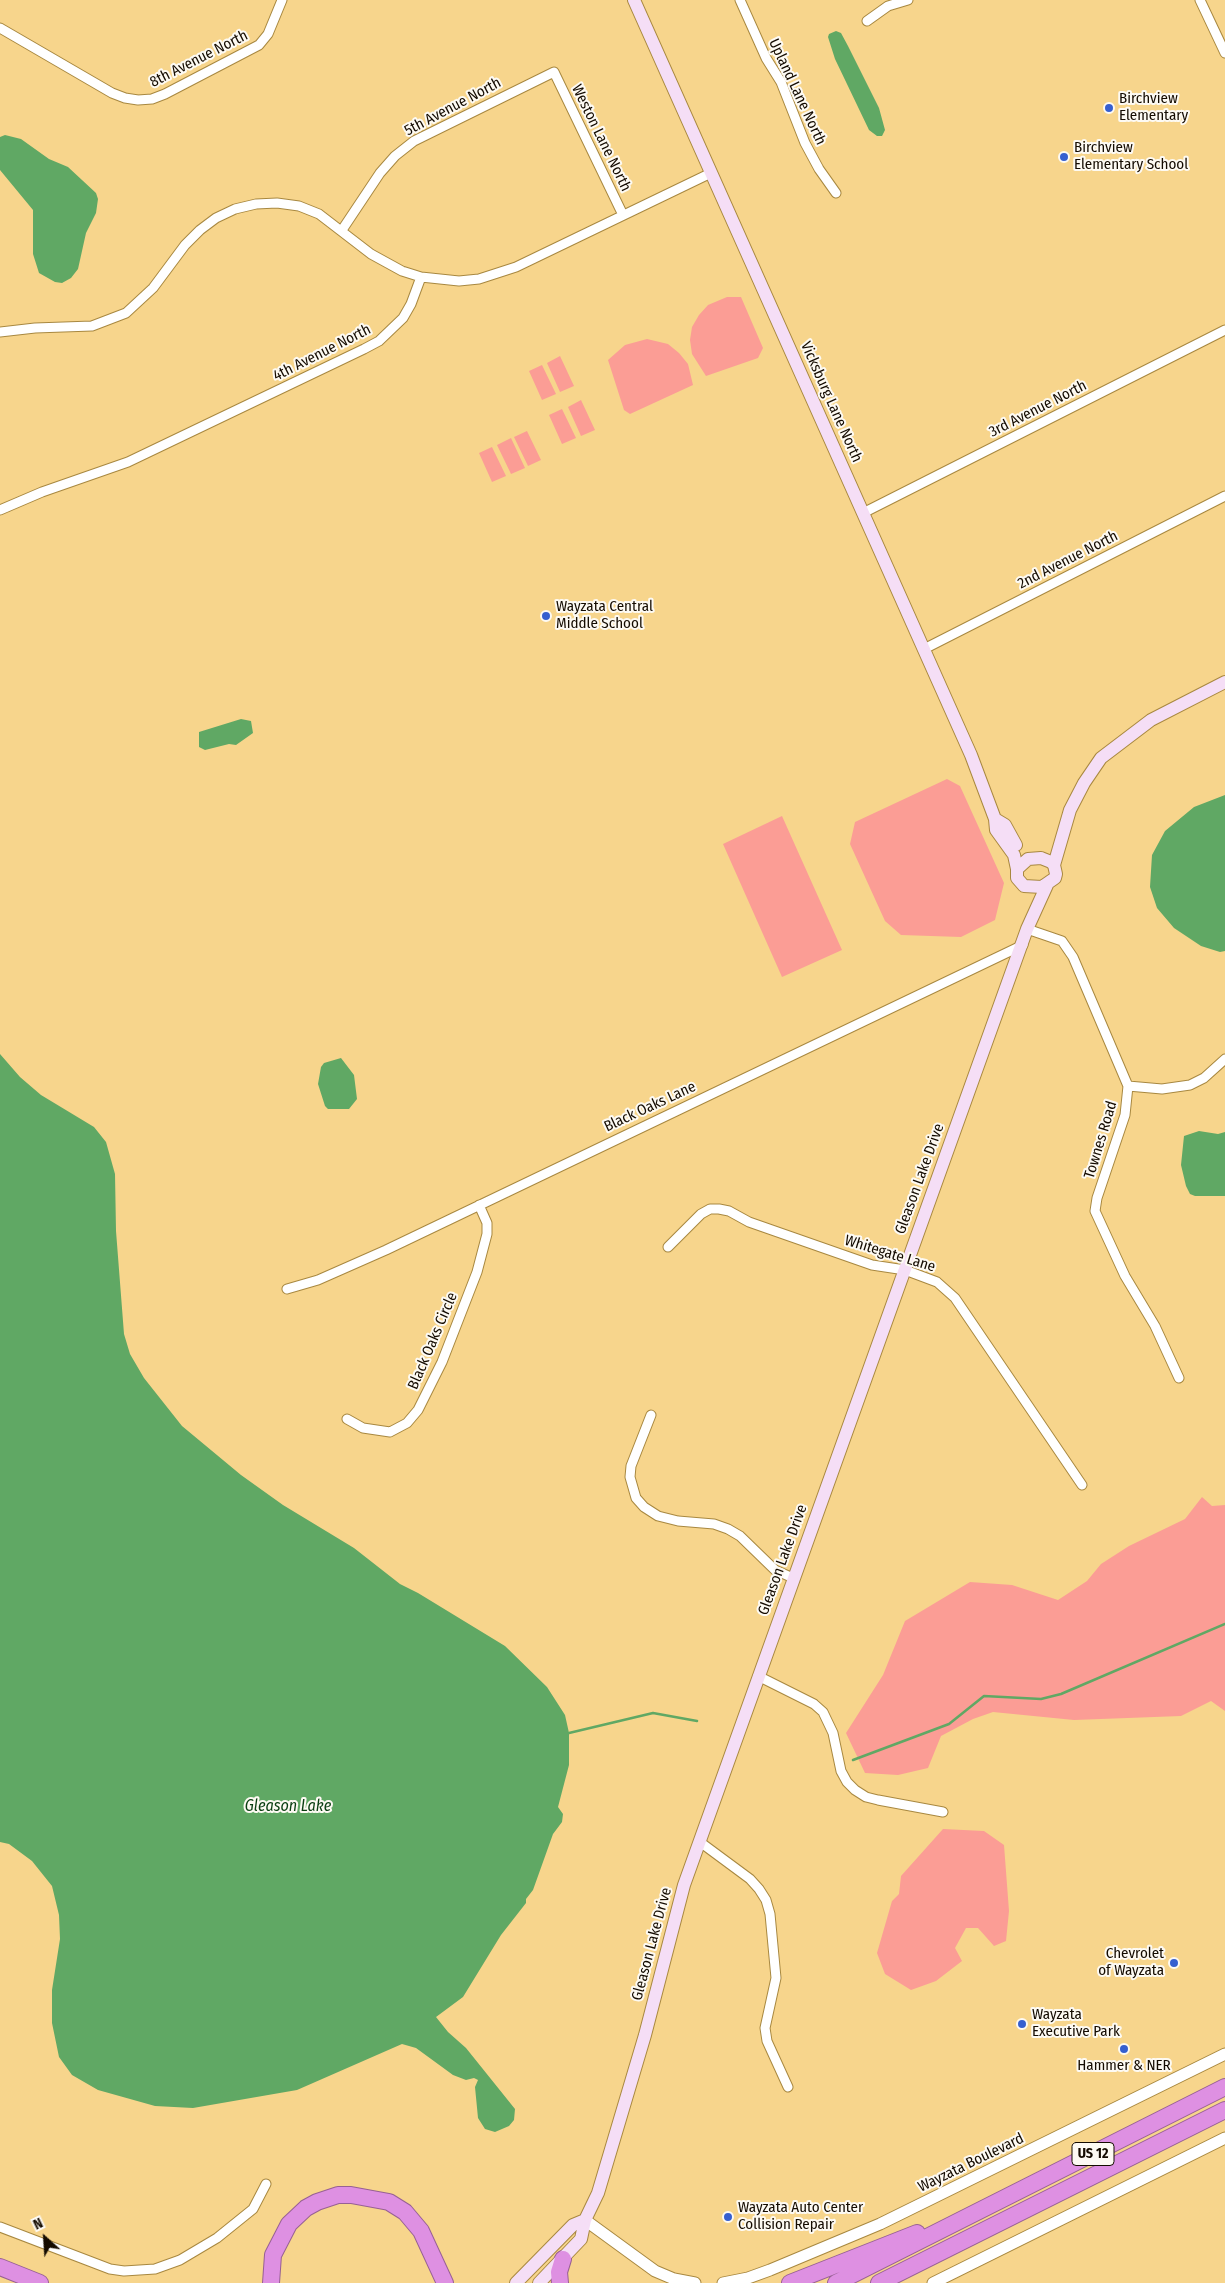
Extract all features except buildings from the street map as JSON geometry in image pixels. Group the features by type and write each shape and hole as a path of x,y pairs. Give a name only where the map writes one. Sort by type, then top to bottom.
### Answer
{"highway":[{"name":"US 12","path":"836,2283 1225,2087"},
{"name":"US 12","path":"879,2283 1225,2110"},
{"path":"271,2283 273,2255 289,2224 306,2208 317,2202 338,2196 351,2195 389,2202 405,2212 421,2230 445,2283"},
{"path":"902,2283 1032,2207"},
{"path":"790,2283 904,2237 960,2221"},
{"path":"560,2283 559,2272 563,2259"},
{"path":"0,2267 40,2283"}],"main road":[{"name":"Vicksburg Lane North","path":"634,0 971,755 995,819 996,830 1014,855 1017,869"},
{"path":"1050,862 1065,831 1070,810 1084,783 1101,758 1151,720 1225,682"},
{"name":"Vicksburg Lane North","path":"995,819 1004,825 1020,851 1028,860"},
{"path":"1028,860 1050,862 1056,874 1047,885 1028,888 1020,883 1017,878 1017,869 1028,860"},
{"name":"Gleason Lake Drive","path":"539,2283 581,2239 616,2136 684,1885 1030,923 1047,885"},
{"name":"Gleason Lake Drive","path":"1028,888 1030,923"},
{"path":"516,2283 573,2225 586,2220"}],"street":[{"name":"8th Avenue North","path":"0,28 112,93 138,100 152,99 259,45 268,34 282,0"},
{"name":"Upland Lane North","path":"740,0 766,58 781,82 805,143 819,169 836,193"},
{"path":"867,21 888,6 908,0"},
{"path":"1200,0 1225,53"},
{"name":"Weston Lane North","path":"554,72 624,215"},
{"name":"5th Avenue North","path":"342,230 380,173 414,140 554,72"},
{"path":"0,332 35,328 92,326 126,313 153,288 185,246 200,230 216,218 235,209 256,204 277,203 299,206 319,214 371,254 402,271 420,277 459,281 498,274 711,173"},
{"name":"4th Avenue North","path":"0,510 42,492 128,462 379,341 403,318 411,304 420,277"},
{"name":"3rd Avenue North","path":"863,513 1225,330"},
{"name":"2nd Avenue North","path":"924,649 1225,496"},
{"name":"Townes Road","path":"1030,923 1062,941 1073,957 1128,1086 1125,1114 1096,1198 1095,1211 1125,1276 1155,1326 1180,1378"},
{"name":"Black Oaks Lane","path":"287,1289 318,1280 479,1205 1023,945"},
{"path":"1128,1086 1162,1089 1190,1085 1204,1078 1225,1059"},
{"name":"Black Oaks Circle","path":"347,1419 363,1428 379,1432 390,1432 407,1423 418,1410 442,1362 477,1272 487,1234 487,1223 479,1205"},
{"name":"Whitegate Lane","path":"668,1247 701,1214 710,1209 729,1210 749,1222 872,1265 905,1270 937,1282 955,1298 1082,1484"},
{"path":"651,1415 631,1466 630,1476 636,1498 644,1507 658,1516 678,1521 714,1524 728,1529 740,1536 775,1570 793,1578"},
{"path":"758,1676 814,1704 823,1712 833,1734 841,1771 847,1782 856,1790 872,1799 943,1812"},
{"path":"700,1842 750,1879 759,1888 766,1900 770,1914 776,1978 766,2028 767,2041 788,2087"},
{"name":"Wayzata Boulevard","path":"723,2283 748,2278 770,2270 880,2224 1225,2054"},
{"path":"933,2283 1225,2138"},
{"path":"0,2227 110,2269 141,2271 180,2260 217,2238 253,2209 266,2184"},
{"path":"586,2220 655,2271 695,2283"}],"shaded area":[{"path":"727,297 741,297 763,348 758,358 706,376 692,354 690,340 692,327 708,305"},
{"path":"647,339 668,344 679,353 688,364 693,385 630,414 624,410 608,360 625,345"},
{"path":"560,356 574,386 560,392 547,363"},
{"path":"542,365 556,394 542,400 529,371"},
{"path":"581,400 595,430 581,436 568,407"},
{"path":"562,409 576,438 562,444 549,415"},
{"path":"527,431 541,460 528,466 514,437"},
{"path":"511,438 525,468 511,474 497,445"},
{"path":"492,447 506,476 492,482 479,453"},
{"path":"947,779 960,786 1004,883 995,920 961,937 901,935 885,921 850,844 855,822"},
{"path":"782,816 842,950 782,977 723,844"},
{"path":"1202,1497 1212,1506 1225,1505 1225,1711 1211,1701 1181,1716 1074,1720 993,1712 973,1719 941,1736 928,1768 898,1775 865,1773 846,1733 883,1675 905,1621 970,1582 1012,1585 1058,1600 1087,1581 1101,1564 1129,1546 1185,1519"},
{"path":"943,1829 984,1831 1004,1845 1009,1911 1006,1941 994,1946 978,1928 966,1928 955,1948 962,1961 936,1981 911,1990 885,1974 877,1953 892,1901 899,1894 901,1876"}],"water":[{"path":"836,31 841,33 879,108 885,130 882,136 877,136 869,130 835,59 828,37 829,34"},
{"path":"5,135 21,139 49,159 68,167 96,193 98,199 96,213 86,233 78,269 71,278 62,283 55,282 39,273 33,254 33,210 0,170 0,137"},
{"path":"241,719 251,721 253,733 236,745 229,744 205,750 199,747 199,732"},
{"path":"1225,795 1225,951 1220,952 1201,946 1174,928 1157,908 1150,887 1152,855 1165,831 1194,807"},
{"name":"Gleason Lake","path":"0,1054 20,1077 41,1095 94,1127 106,1142 115,1174 116,1231 124,1334 130,1354 144,1378 182,1426 241,1475 283,1505 354,1548 400,1584 505,1646 547,1687 565,1715 569,1733 569,1765 558,1807 563,1814 562,1822 553,1834 533,1890 526,1899 526,1903 501,1935 463,1997 436,2017 448,2032 466,2048 515,2109 514,2120 509,2126 495,2132 485,2129 478,2118 475,2087 478,2080 474,2078 466,2080 453,2075 416,2048 402,2044 297,2090 193,2108 155,2106 98,2090 72,2075 59,2057 52,2023 52,1990 60,1939 59,1915 52,1886 32,1861 9,1844 0,1842"},
{"path":"341,1058 354,1075 357,1099 349,1109 328,1109 325,1106 318,1084 321,1067 324,1063"},
{"path":"1199,1131 1218,1134 1225,1132 1225,1196 1195,1196 1190,1194 1186,1186 1181,1165 1184,1136"}],"waterway":[{"path":"853,1760 949,1724 984,1696 1041,1699 1061,1694 1225,1624"},
{"path":"569,1733 653,1713 697,1721"}],"place":[{"name":"Birchview Elementary","path":"1109,108"},
{"name":"Birchview Elementary School","path":"1064,157"},
{"name":"Wayzata Central Middle School","path":"546,616"},
{"name":"Chevrolet of Wayzata","path":"1174,1963"},
{"name":"Wayzata Executive Park","path":"1022,2024"},
{"name":"Hammer & NER","path":"1124,2049"},
{"name":"Wayzata Auto Center Collision Repair","path":"728,2217"}]}
